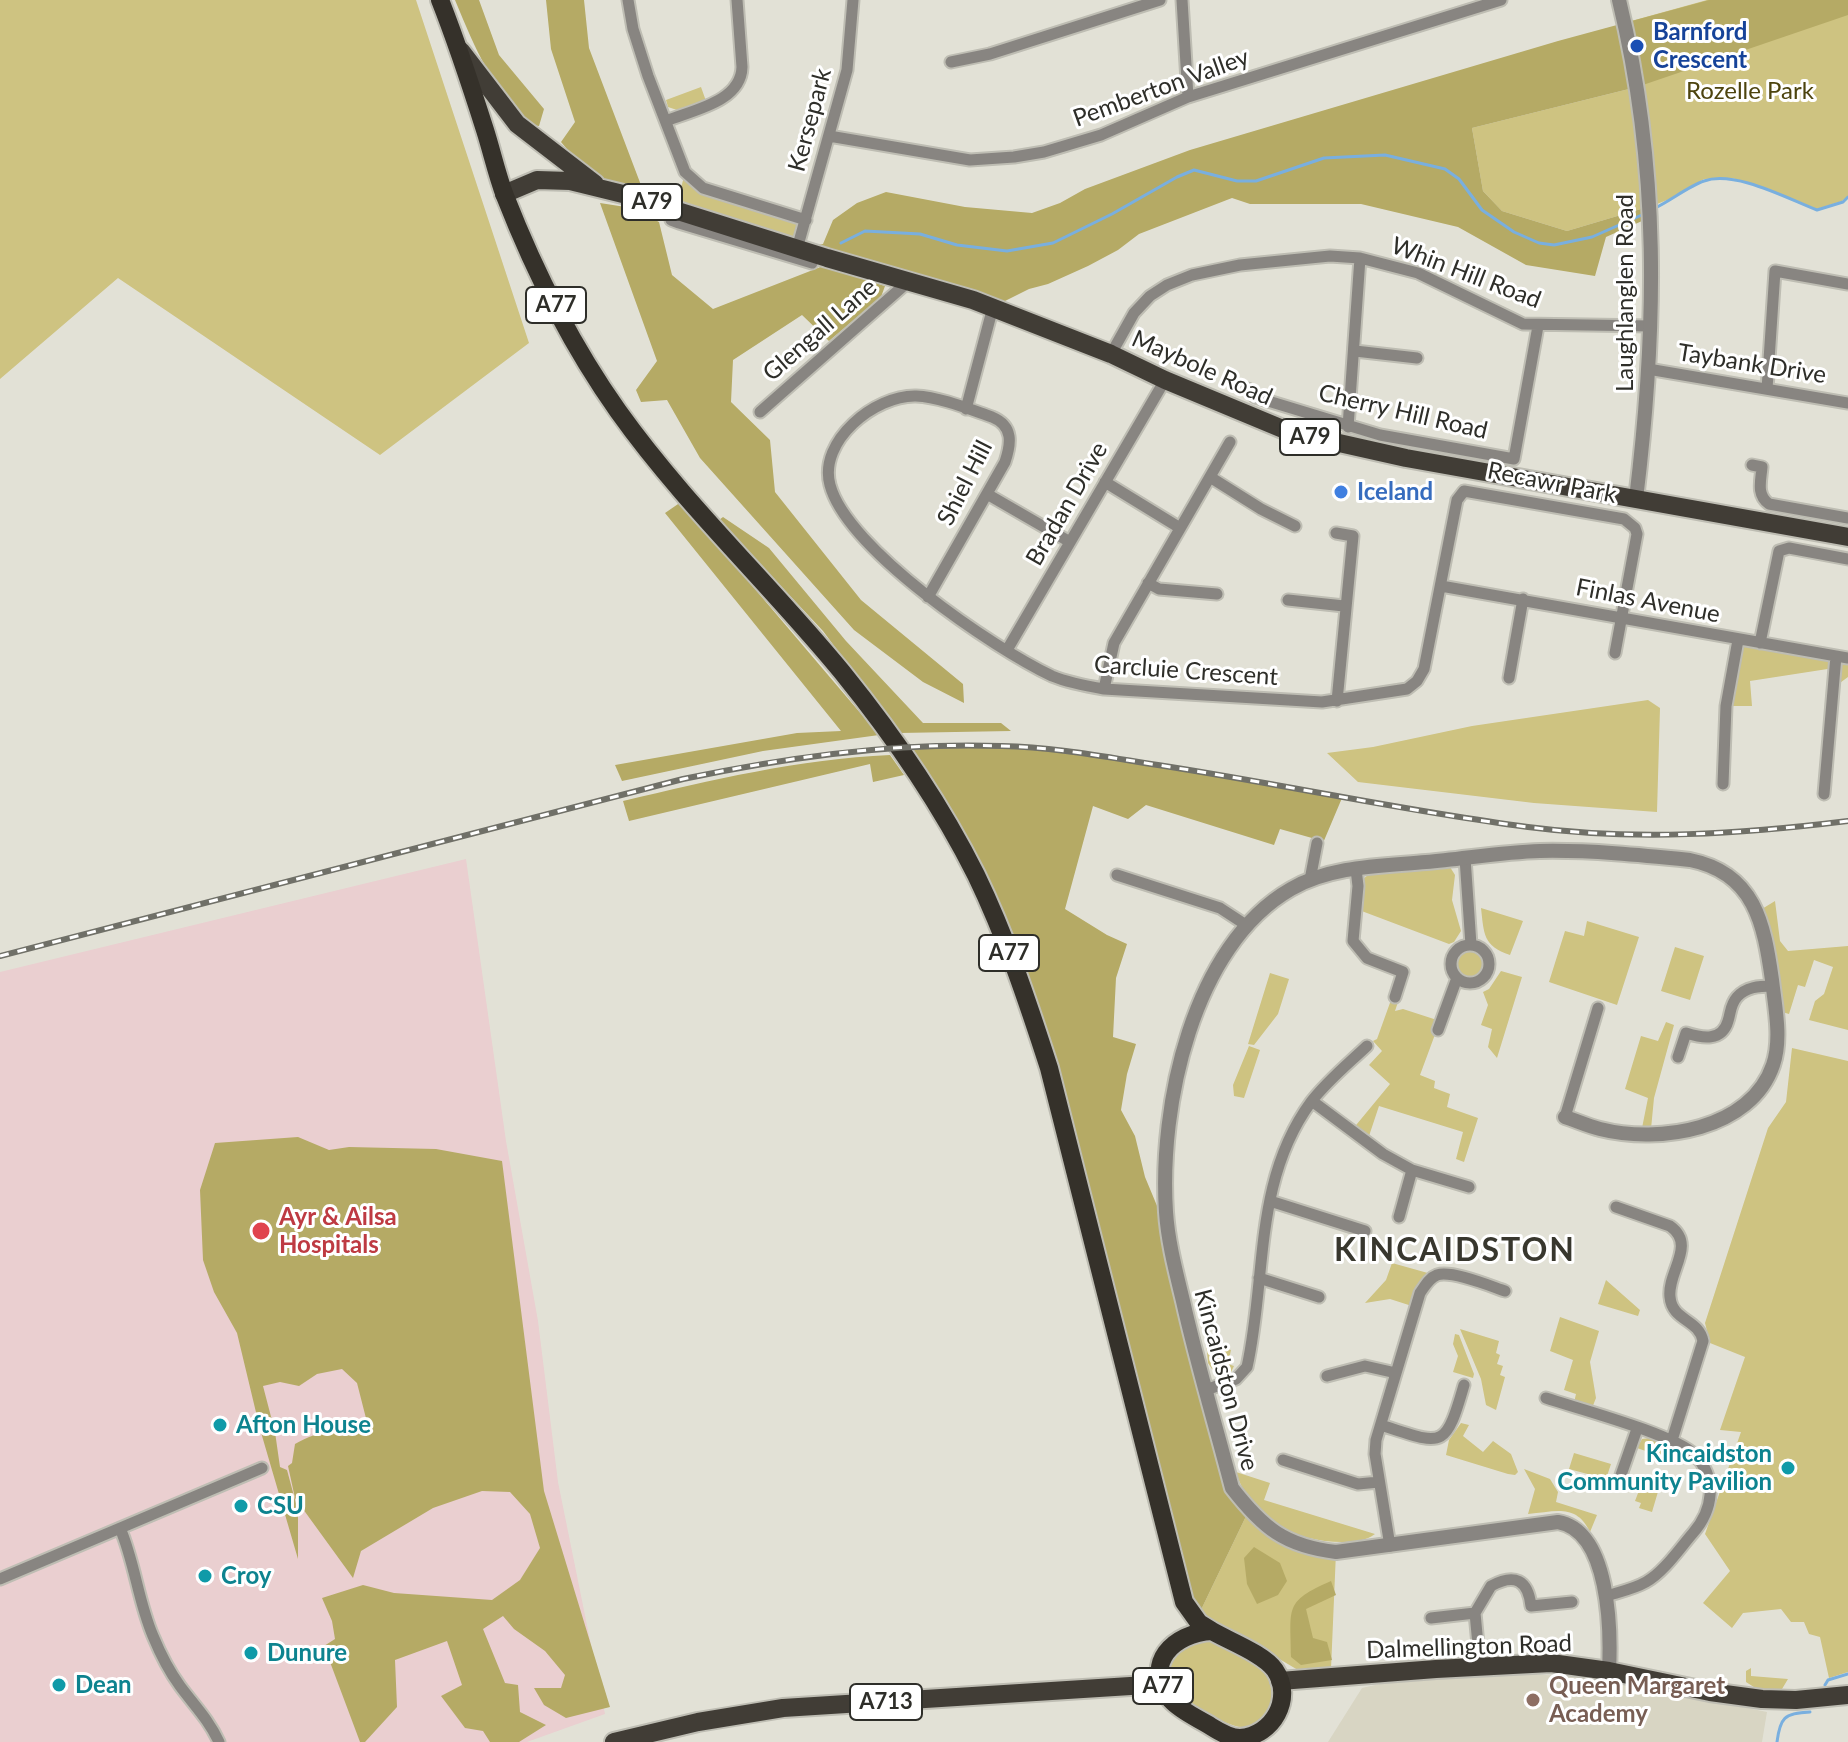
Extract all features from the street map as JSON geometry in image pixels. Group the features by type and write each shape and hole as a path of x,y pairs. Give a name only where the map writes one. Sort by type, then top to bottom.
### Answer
{"highway":[{"name":"A77","path":"440,0 459,49 504,194 546,287 618,411 680,492 840,670 871,709 947,821 976,877 1025,993 1049,1068 1184,1602 1199,1623 1266,1661 1275,1671 1280,1681 1282,1699 1265,1735 1238,1740 1220,1732 1174,1704 1162,1684 1161,1667 1166,1651 1174,1642 1187,1634 1212,1631"},
{"name":"A77","path":"1174,1642 1184,1602"}],"main road":[{"name":"Maybole Road","path":"459,49 517,124 600,188"},
{"name":"Maybole Road","path":"504,194 537,180 570,181 675,210 993,307 1111,354 1290,432 1406,458 1848,537"},
{"name":"Dalmellington Road","path":"1280,1681 1551,1663 1762,1699 1796,1700 1848,1695"},
{"name":"A713","path":"614,1742 698,1722 783,1708 1162,1684"}],"street":[{"path":"628,0 633,29 685,172 703,188 806,220"},
{"path":"666,121 726,96 736,88 742,67 737,0"},
{"name":"Kersepark","path":"806,252 806,220 847,70 853,0"},
{"path":"951,62 990,54 1160,0"},
{"path":"1182,0 1188,97"},
{"name":"Pemberton Valley","path":"829,136 970,160 1014,157 1076,144 1188,97 1501,0"},
{"name":"Laughlanglen Road","path":"1619,0 1637,87 1651,211 1651,326 1636,499"},
{"name":"Whin Hill Road","path":"1111,354 1134,313 1150,296 1180,280 1240,265 1330,256 1360,258 1418,273 1523,324 1651,326"},
{"path":"1348,427 1360,258"},
{"path":"1767,389 1775,271 1848,284"},
{"name":"Glengall Lane","path":"760,412 909,281"},
{"path":"966,409 993,307"},
{"name":"Cherry Hill Road","path":"1248,389 1255,397 1348,427 1514,459 1538,326"},
{"path":"1355,351 1417,358"},
{"name":"Taybank Drive","path":"1648,369 1848,403"},
{"name":"Bradan Drive","path":"1007,650 1165,380"},
{"name":"Carcluie Crescent","path":"966,409 915,396 899,398 880,406 843,435 833,448 827,468 830,486 850,521 874,549 928,597 1054,677 1077,685 1104,689 1337,701 1407,689 1417,681 1424,669 1441,586"},
{"name":"Shiel Hill","path":"928,597 1005,462 1011,444 1009,433 995,418 966,409"},
{"path":"1104,689 1114,643 1230,442"},
{"path":"1752,465 1762,467 1760,494 1769,504 1848,518"},
{"path":"1210,477 1295,526"},
{"path":"1105,482 1180,528"},
{"name":"Recawr Park","path":"1441,586 1457,500 1459,494 1471,491 1624,519 1631,523 1637,534 1622,619"},
{"path":"987,494 1070,542"},
{"path":"1336,533 1353,536 1337,701"},
{"path":"1760,643 1779,551 1789,548 1848,559"},
{"path":"1148,583 1159,589 1217,594"},
{"name":"Finlas Avenue","path":"1441,586 1842,657"},
{"path":"1509,678 1523,599"},
{"path":"1288,600 1344,606"},
{"path":"1615,653 1622,619"},
{"path":"1723,784 1726,706 1738,640"},
{"path":"1824,794 1842,657"},
{"path":"1310,880 1317,843"},
{"name":"Kincaidston Drive","path":"1598,1008 1565,1117 1599,1129 1645,1134 1711,1124 1737,1112 1760,1090 1773,1066 1778,1041 1767,943 1752,901 1738,883 1714,867 1690,860 1539,851 1356,869 1310,880 1267,905 1246,925 1217,965 1193,1026 1177,1080 1166,1159 1166,1215 1232,1488 1260,1520 1291,1543 1336,1552 1558,1522 1565,1524 1583,1536 1593,1554 1606,1596 1611,1633 1609,1671"},
{"path":"1465,858 1471,945"},
{"path":"1356,869 1355,946 1367,958 1403,972 1395,997"},
{"path":"1117,875 1220,908 1246,925"},
{"path":"1471,945 1486,953 1489,969 1483,979 1473,983 1457,978 1451,969 1452,957 1459,948 1471,945"},
{"path":"1438,1030 1457,978"},
{"path":"1678,1057 1686,1033 1706,1039 1716,1036 1728,1022 1737,996 1754,986 1772,986"},
{"path":"1206,1390 1236,1379 1247,1367 1270,1201 1280,1156 1312,1101 1367,1046"},
{"path":"1312,1101 1383,1154 1412,1170 1469,1187"},
{"path":"1399,1217 1412,1170"},
{"path":"1270,1201 1365,1231"},
{"path":"1616,1207 1670,1226 1681,1240 1681,1252 1669,1291 1670,1302 1674,1312 1699,1329 1703,1341 1672,1440"},
{"path":"1390,1546 1375,1454 1420,1293 1435,1275 1446,1274 1505,1291"},
{"path":"1259,1278 1319,1297"},
{"path":"1327,1376 1365,1366 1396,1373"},
{"path":"1381,1425 1430,1439 1445,1435 1451,1427 1464,1385"},
{"path":"1546,1398 1672,1440 1695,1456 1709,1482 1711,1496 1705,1519 1651,1578 1606,1596"},
{"path":"1621,1475 1637,1429"},
{"path":"1283,1460 1358,1484 1379,1482"},
{"path":"0,1579 262,1468"},
{"path":"120,1528 128,1546 152,1634 179,1684 211,1725 219,1742"},
{"path":"1480,1666 1475,1613 1491,1586 1512,1580 1525,1585 1531,1606 1572,1602"},
{"path":"1431,1618 1475,1613"}],"shaded area":[{"path":"455,0 479,0 499,55 544,109 539,126 531,125 495,81 478,52"},
{"path":"546,0 584,0 589,48 647,201 600,188 561,142 575,122 551,49"},
{"path":"1709,0 1848,0 1848,15 1637,87 1472,128 1483,191 1502,211 1567,231 1651,206 1651,217 1606,237 1595,276 1526,265 1458,227 1361,204 1250,204 1232,198 1139,234 1088,266 993,307 797,249 823,244 833,220 857,203 886,192 965,207 1032,213 1060,203 1085,189 1190,150 1558,41"},
{"path":"600,203 632,208 659,222 672,275 713,309 823,266 885,286 881,297 829,341 802,315 733,360 731,402 770,440 775,492 861,600 963,684 964,703 923,682 854,630 700,458 667,400 641,402 636,390 657,361"},
{"path":"681,502 879,735 763,751 622,781 615,765 797,733 841,731 665,513"},
{"path":"723,517 769,548 846,641 923,723 1001,723 1011,731 899,733 823,631 719,520"},
{"path":"1003,746 1099,756 1342,798 1323,843 1280,829 1274,845 1146,805 1128,819 1093,806 1065,909 1127,944 1116,978 1113,1037 1136,1044 1121,1110 1135,1136 1145,1177 1170,1237 1232,1488 1249,1510 1200,1612 1194,1617 1025,993 915,770 910,748"},
{"path":"890,755 904,775 873,782 870,764 629,821 623,801 789,766"},
{"name":"Ayr & Ailsa Hospitals","path":"466,859 506,1141 538,1321 558,1482 605,1714 527,1742 0,1742 0,972"},
{"path":"298,1137 329,1150 349,1147 436,1149 502,1161 544,1491 610,1707 566,1718 544,1705 534,1688 561,1688 565,1675 545,1651 514,1629 503,1616 483,1629 505,1683 518,1685 520,1712 546,1725 519,1742 490,1742 483,1731 465,1728 441,1696 462,1685 447,1641 395,1660 397,1707 365,1742 360,1742 324,1646 335,1639 332,1621 322,1598 363,1585 394,1593 492,1600 520,1580 540,1548 530,1514 510,1492 482,1491 433,1508 361,1551 353,1578 295,1498 288,1466 292,1463 295,1444 307,1438 335,1431 348,1434 369,1430 357,1383 342,1369 317,1374 299,1386 280,1382 263,1386 280,1467 287,1470 298,1511 298,1559 260,1429 237,1333 214,1292 203,1260 200,1190 215,1143"},
{"path":"1254,1547 1280,1563 1287,1581 1278,1595 1257,1604 1247,1584 1244,1558"},
{"path":"1331,1581 1336,1595 1306,1609 1313,1638 1327,1642 1332,1660 1301,1665 1291,1657 1293,1608 1304,1595"},
{"name":"Queen Margaret Academy","path":"1534,1674 1609,1680 1767,1712 1762,1742 1328,1742 1362,1688 1406,1678"}],"green space":[{"path":"0,0 416,0 529,343 380,455 118,278 0,379"},
{"name":"Rozelle Park","path":"1707,0 1848,0 1848,196 1842,201 1817,209 1732,178 1704,179 1677,196 1652,206 1624,23"},
{"path":"701,87 706,101 680,111 668,107 666,100"},
{"path":"1637,87 1651,206 1567,231 1502,211 1483,191 1472,128"},
{"path":"685,173 693,181 806,220 797,249 675,210"},
{"path":"1738,640 1848,658 1848,677 1833,688 1834,668 1750,681 1752,706 1726,706"},
{"path":"1648,700 1660,708 1657,812 1534,803 1358,782 1327,753 1373,747 1472,726"},
{"path":"1450,867 1455,875 1452,900 1461,931 1454,942 1449,944 1359,910 1363,879 1373,871"},
{"path":"1775,901 1780,941 1788,951 1848,946 1848,1030 1809,1020 1815,1001 1824,994 1833,967 1814,960 1805,987 1798,985 1789,1014 1775,1010 1757,912"},
{"path":"1481,908 1523,921 1510,955 1494,948 1486,938"},
{"path":"1587,921 1639,937 1617,1005 1549,982 1565,931 1584,936"},
{"path":"1675,947 1704,956 1690,1000 1661,991"},
{"path":"1470,950 1480,954 1484,964 1480,974 1470,978 1460,974 1456,964 1460,954"},
{"path":"1501,971 1522,977 1497,1058 1488,1047 1492,1029 1481,1025 1488,1005 1483,992 1489,989"},
{"path":"1270,973 1289,979 1278,1014 1254,1045 1248,1044"},
{"path":"1391,1000 1398,1002 1395,1011 1403,1009 1440,1021 1420,1075 1435,1081 1434,1088 1450,1094 1447,1107 1478,1118 1464,1162 1456,1159 1463,1132 1379,1106 1367,1142 1352,1130 1390,1084 1369,1065 1382,1051 1373,1041 1377,1039"},
{"path":"1666,1022 1674,1025 1654,1098 1651,1129 1642,1128 1648,1098 1625,1089 1641,1036 1658,1041"},
{"path":"1249,1046 1260,1050 1244,1098 1234,1096 1233,1085"},
{"path":"1792,1048 1848,1061 1848,1672 1829,1678 1820,1637 1809,1634 1804,1622 1791,1622 1781,1609 1743,1613 1732,1628 1703,1603 1730,1571 1705,1534 1741,1432 1720,1430 1745,1357 1710,1343 1705,1323 1768,1128 1786,1102"},
{"path":"1392,1263 1435,1275 1415,1307 1390,1299 1365,1303 1386,1280"},
{"path":"1606,1280 1640,1310 1638,1316 1598,1304"},
{"path":"1560,1317 1599,1331 1590,1362 1596,1398 1590,1413 1573,1407 1576,1394 1564,1390 1573,1360 1550,1351"},
{"path":"1460,1329 1499,1341 1497,1364 1503,1366 1500,1375 1505,1377 1496,1410 1486,1405 1481,1379"},
{"path":"1455,1334 1459,1335 1473,1378 1453,1372 1458,1356 1453,1344"},
{"path":"1206,1341 1231,1350 1228,1364 1234,1366 1231,1372 1216,1375 1208,1363"},
{"path":"1461,1423 1469,1425 1463,1436 1483,1452 1493,1441 1511,1454 1518,1472 1508,1474 1446,1455 1449,1440"},
{"path":"1650,1438 1681,1451 1685,1455 1683,1464 1637,1448 1642,1439"},
{"path":"1574,1453 1611,1464 1606,1479 1569,1469"},
{"path":"1524,1469 1550,1479 1558,1492 1556,1502 1597,1515 1590,1532 1571,1513 1528,1514 1535,1489"},
{"path":"1236,1472 1270,1483 1264,1500 1375,1534 1345,1542 1294,1533 1264,1516 1243,1489"},
{"path":"1628,1474 1660,1485 1652,1512 1639,1508 1641,1503 1635,1501 1640,1488 1626,1483"},
{"path":"1249,1510 1260,1521 1336,1552 1331,1669 1303,1673 1200,1612"},
{"path":"1212,1638 1249,1659 1267,1676 1272,1695 1267,1714 1261,1721 1253,1725 1235,1726 1216,1718 1172,1688 1170,1663 1184,1642"},
{"path":"1751,1668 1751,1676 1788,1679 1782,1689 1757,1689 1746,1682 1746,1671"}],"waterway":[{"path":"841,243 865,231 920,234 957,245 1007,251 1053,243 1194,170 1237,181 1256,181 1324,158 1385,155 1445,169 1459,179 1482,210 1514,232 1539,243 1554,245 1592,237 1644,214"},
{"path":"1655,208 1698,183 1717,179 1746,182 1817,210 1843,202 1848,197"},
{"path":"1825,1685 1828,1680 1848,1674"},
{"path":"1777,1742 1785,1718 1810,1712"}],"railway":[{"path":"0,956 683,779 801,758 922,746 1060,750 1435,813 1568,831 1688,834 1848,821"}],"place":[{"name":"Barnford Crescent","path":"1637,46"},
{"name":"Iceland","path":"1341,492"},
{"name":"Ayr & Ailsa Hospitals","path":"261,1231"},
{"name":"Afton House","path":"220,1425"},
{"name":"Kincaidston Community Pavilion","path":"1788,1468"},
{"name":"CSU","path":"241,1506"},
{"name":"Croy","path":"205,1576"},
{"name":"Dunure","path":"251,1653"},
{"name":"Dean","path":"59,1685"},
{"name":"Queen Margaret Academy","path":"1533,1700"}],"district":[{"name":"KINCAIDSTON","path":"1455,1251"}]}
